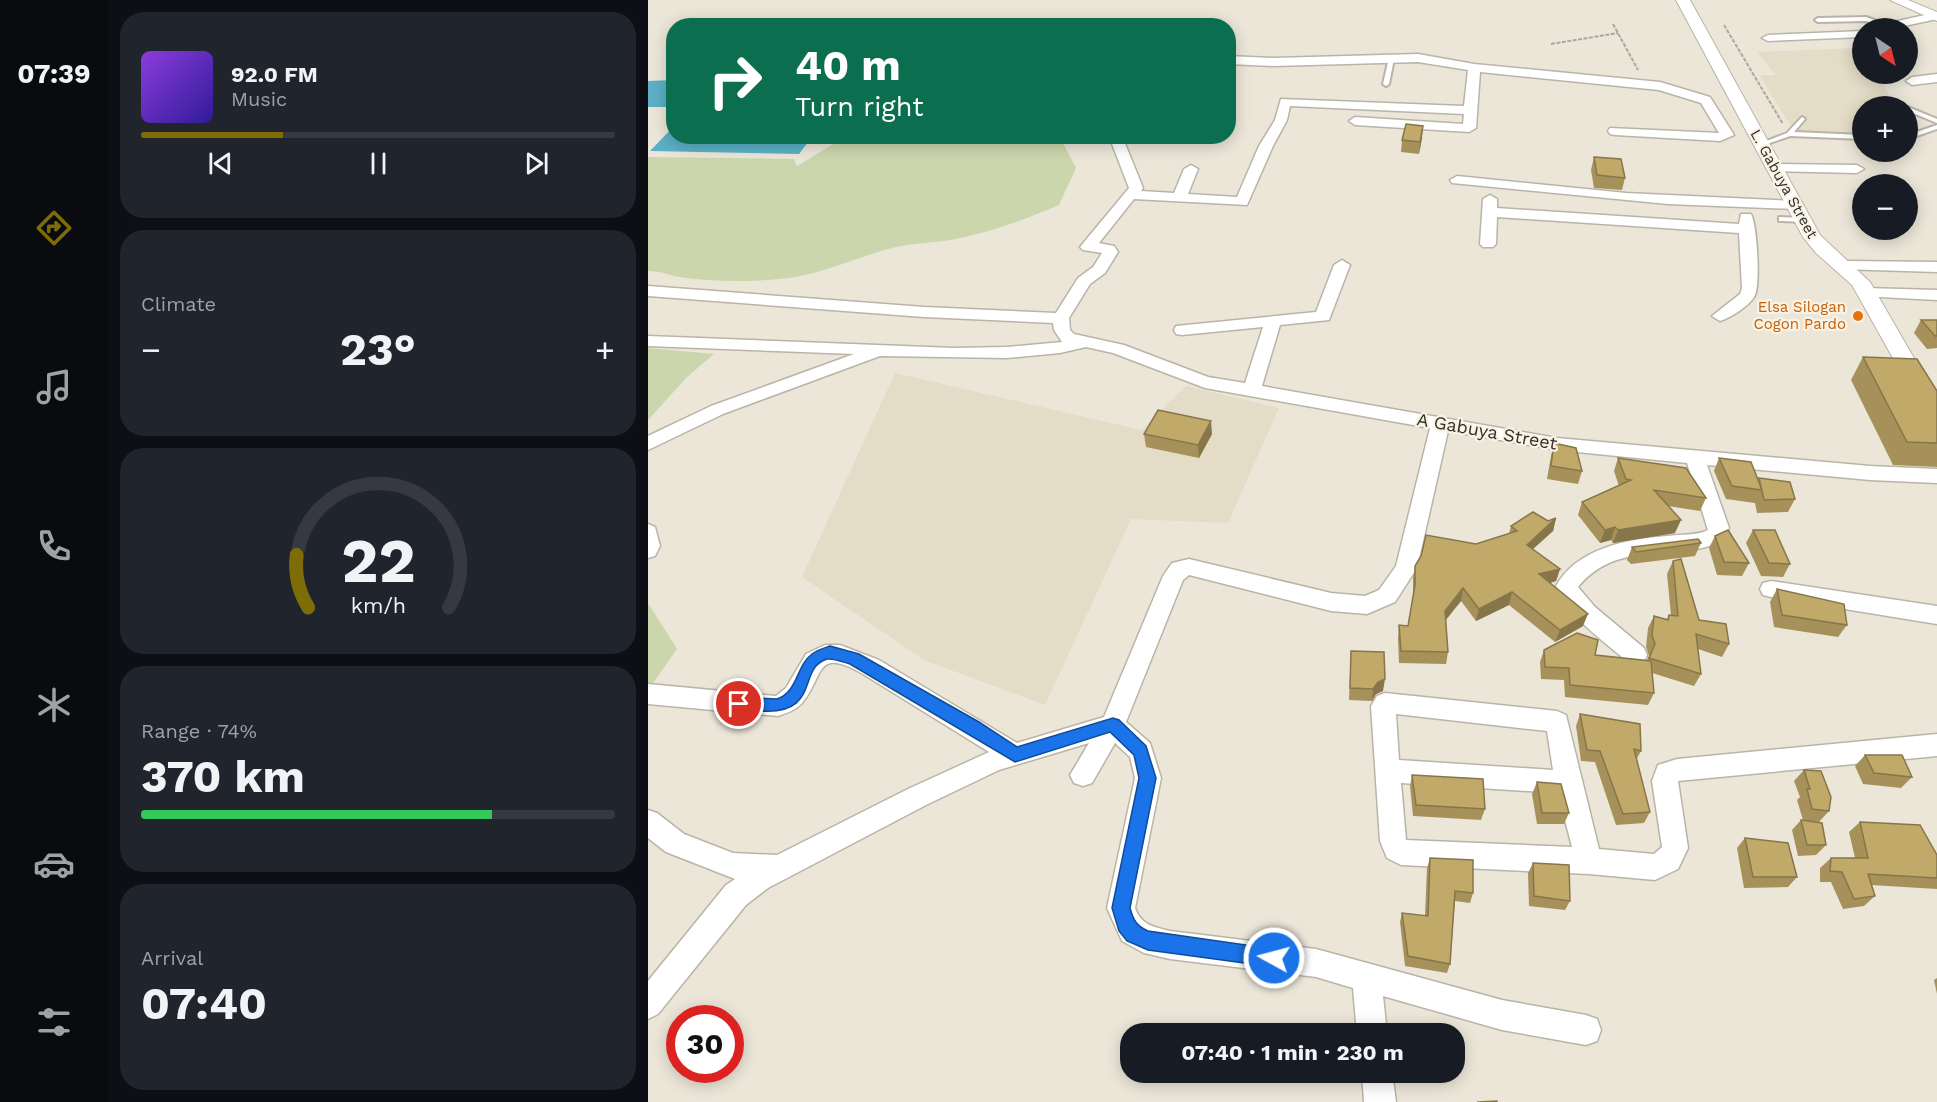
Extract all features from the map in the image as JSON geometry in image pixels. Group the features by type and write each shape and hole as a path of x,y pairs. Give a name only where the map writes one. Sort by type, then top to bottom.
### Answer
{"street":[{"name":"L. Gabuya Street","path":"1683,0 1803,220 1819,246 1846,266 1866,293 1937,417"},
{"path":"1897,0 1935,16"},
{"path":"1918,20 1935,16"},
{"path":"1768,38 1852,34"},
{"path":"1236,60 1274,62 1418,58 1474,68 1660,86 1706,100 1716,118 1721,121 1750,121"},
{"path":"1355,122 1468,132 1474,68"},
{"path":"1918,80 1937,78"},
{"path":"1132,195 1242,202 1266,146 1281,120 1284,102 1470,110"},
{"path":"1615,131 1720,137 1727,135 1721,121"},
{"path":"648,291 924,312 1061,318 1084,281 1099,270 1110,252 1109,249 1088,247 1136,188 1118,144"},
{"path":"1775,168 1857,169"},
{"path":"1179,198 1191,169"},
{"path":"1457,180 1550,192 1744,205 1796,205"},
{"path":"1488,244 1491,184"},
{"path":"1720,316 1747,296 1750,288 1744,205"},
{"path":"1489,212 1747,229"},
{"path":"1182,330 1323,316 1342,265"},
{"path":"1846,266 1937,267"},
{"path":"1866,293 1937,295"},
{"name":"A Gabuya Street","path":"1061,318 1064,334 1118,350 1205,382 1557,444 1937,476"},
{"path":"1252,390 1273,321"},
{"path":"648,341 884,350 1015,352 1060,348 1085,342"},
{"path":"648,444 717,410 884,350"},
{"path":"1083,775 1113,725 1174,576 1180,569 1189,567 1331,603 1367,605 1387,596 1406,568 1440,423"},
{"path":"1636,655 1579,605 1569,593 1567,586 1572,578 1587,567 1622,550 1644,545 1701,541 1718,534 1719,528 1695,457"},
{"path":"648,532 650,546 648,550"},
{"path":"1771,589 1937,615"},
{"path":"648,694 778,706 789,702 798,692 809,666 819,656 830,652 854,659 973,727 1015,755"},
{"path":"1589,861 1568,782 1559,724 1555,721 1389,702 1383,706 1390,771 1392,841 1395,849 1401,852 1589,861 1655,867 1669,860 1676,848 1665,781 1667,773 1677,770 1937,745"},
{"path":"648,1004 736,895 758,879 917,797 994,761 1113,725"},
{"path":"1113,725 1141,751 1148,778 1121,908 1125,924 1134,934 1170,945 1316,963 1502,1015 1586,1030"},
{"path":"1390,771 1568,782"},
{"path":"648,822 675,843 732,866 779,868"},
{"path":"1367,979 1371,1023"},
{"path":"1378,1083 1380,1102"}],"lane":[{"path":"1818,20 1852,19"},
{"path":"1386,84 1391,58"},
{"path":"1918,113 1937,121"},
{"path":"1789,134 1802,119"},
{"path":"1918,134 1937,127"},
{"path":"1762,144 1789,134 1852,137"},
{"path":"1782,219 1803,220"}],"path":[{"path":"1613,24 1639,72"},
{"path":"1724,24 1789,134"},
{"path":"1551,44 1618,33"}],"shaded area":[{"path":"1852,48 1852,84 1883,84 1889,96 1852,96 1852,135 1796,134 1759,75 1776,75 1757,52"},
{"path":"895,373 1141,430 1186,386 1279,408 1228,523 1131,519 1045,705 924,660 802,577"}],"green space":[{"path":"833,144 1064,144 1076,168 1059,205 979,234 892,248 822,271 779,279 716,281 648,271 648,157 794,159 797,166"},
{"path":"648,348 714,354 687,377 648,420"},
{"path":"648,603 677,649 648,690"}],"water":[{"path":"666,80 666,107 648,107 648,81"},
{"path":"666,134 666,144 807,144 799,154 650,151"}],"building":[{"path":"1406,124 1423,126 1420,142 1402,140"},
{"path":"1594,157 1621,159 1625,178 1597,175"},
{"path":"1921,320 1937,320 1937,336 1935,336"},
{"path":"1863,357 1917,359 1937,391 1937,443 1907,442"},
{"path":"1158,410 1211,421 1198,445 1144,434"},
{"path":"1554,443 1576,448 1582,471 1551,466"},
{"path":"1618,458 1686,468 1706,498 1654,490 1681,520 1605,530 1582,502 1631,480 1626,479"},
{"path":"1719,458 1751,462 1762,490 1732,486"},
{"path":"1759,478 1790,482 1795,499 1764,500"},
{"path":"1533,512 1548,521 1556,518 1527,545 1560,569 1539,574 1588,614 1560,630 1512,592 1479,609 1463,588 1445,611 1448,652 1401,651 1399,625 1408,626 1415,585 1415,566 1421,556 1426,535 1476,544 1517,531 1511,526"},
{"path":"1728,530 1749,563 1724,562 1715,536"},
{"path":"1753,530 1775,530 1790,564 1769,563"},
{"path":"1698,539 1701,543 1636,552 1632,547"},
{"path":"1681,559 1699,620 1726,624 1729,644 1696,634 1701,674 1649,658 1655,644 1652,635 1654,616 1668,620 1669,615 1678,616 1673,561"},
{"path":"1777,589 1844,604 1847,625 1782,615"},
{"path":"1577,633 1598,640 1595,655 1651,661 1654,693 1570,685 1569,668 1545,667 1544,650"},
{"path":"1351,651 1384,652 1385,679 1378,682 1373,689 1350,688"},
{"path":"1580,714 1640,724 1641,751 1634,749 1650,812 1623,814 1600,751 1587,750"},
{"path":"1865,755 1902,755 1912,777 1874,773"},
{"path":"1804,770 1821,771 1831,797 1829,811 1812,809 1807,789 1810,789"},
{"path":"1412,775 1483,779 1485,809 1416,805"},
{"path":"1537,782 1561,784 1569,813 1542,813"},
{"path":"1801,820 1822,823 1826,845 1807,845"},
{"path":"1860,822 1920,825 1937,855 1937,878 1868,874 1875,896 1854,899 1842,872 1830,871 1831,858 1868,858"},
{"path":"1745,838 1788,843 1797,877 1753,877"},
{"path":"1430,858 1473,860 1473,893 1455,891 1450,964 1408,956 1402,913 1428,916"},
{"path":"1533,863 1569,865 1570,901 1534,896"}],"place":[{"name":"Elsa Silogan Cogon Pardo","path":"1858,316"}],"route":[{"path":"739,704 778,706 789,702 798,692 809,666 819,656 830,652 854,659 973,727 1015,755 1113,725 1141,751 1148,778 1121,908 1125,924 1134,934 1148,940 1170,945 1274,958"}]}
